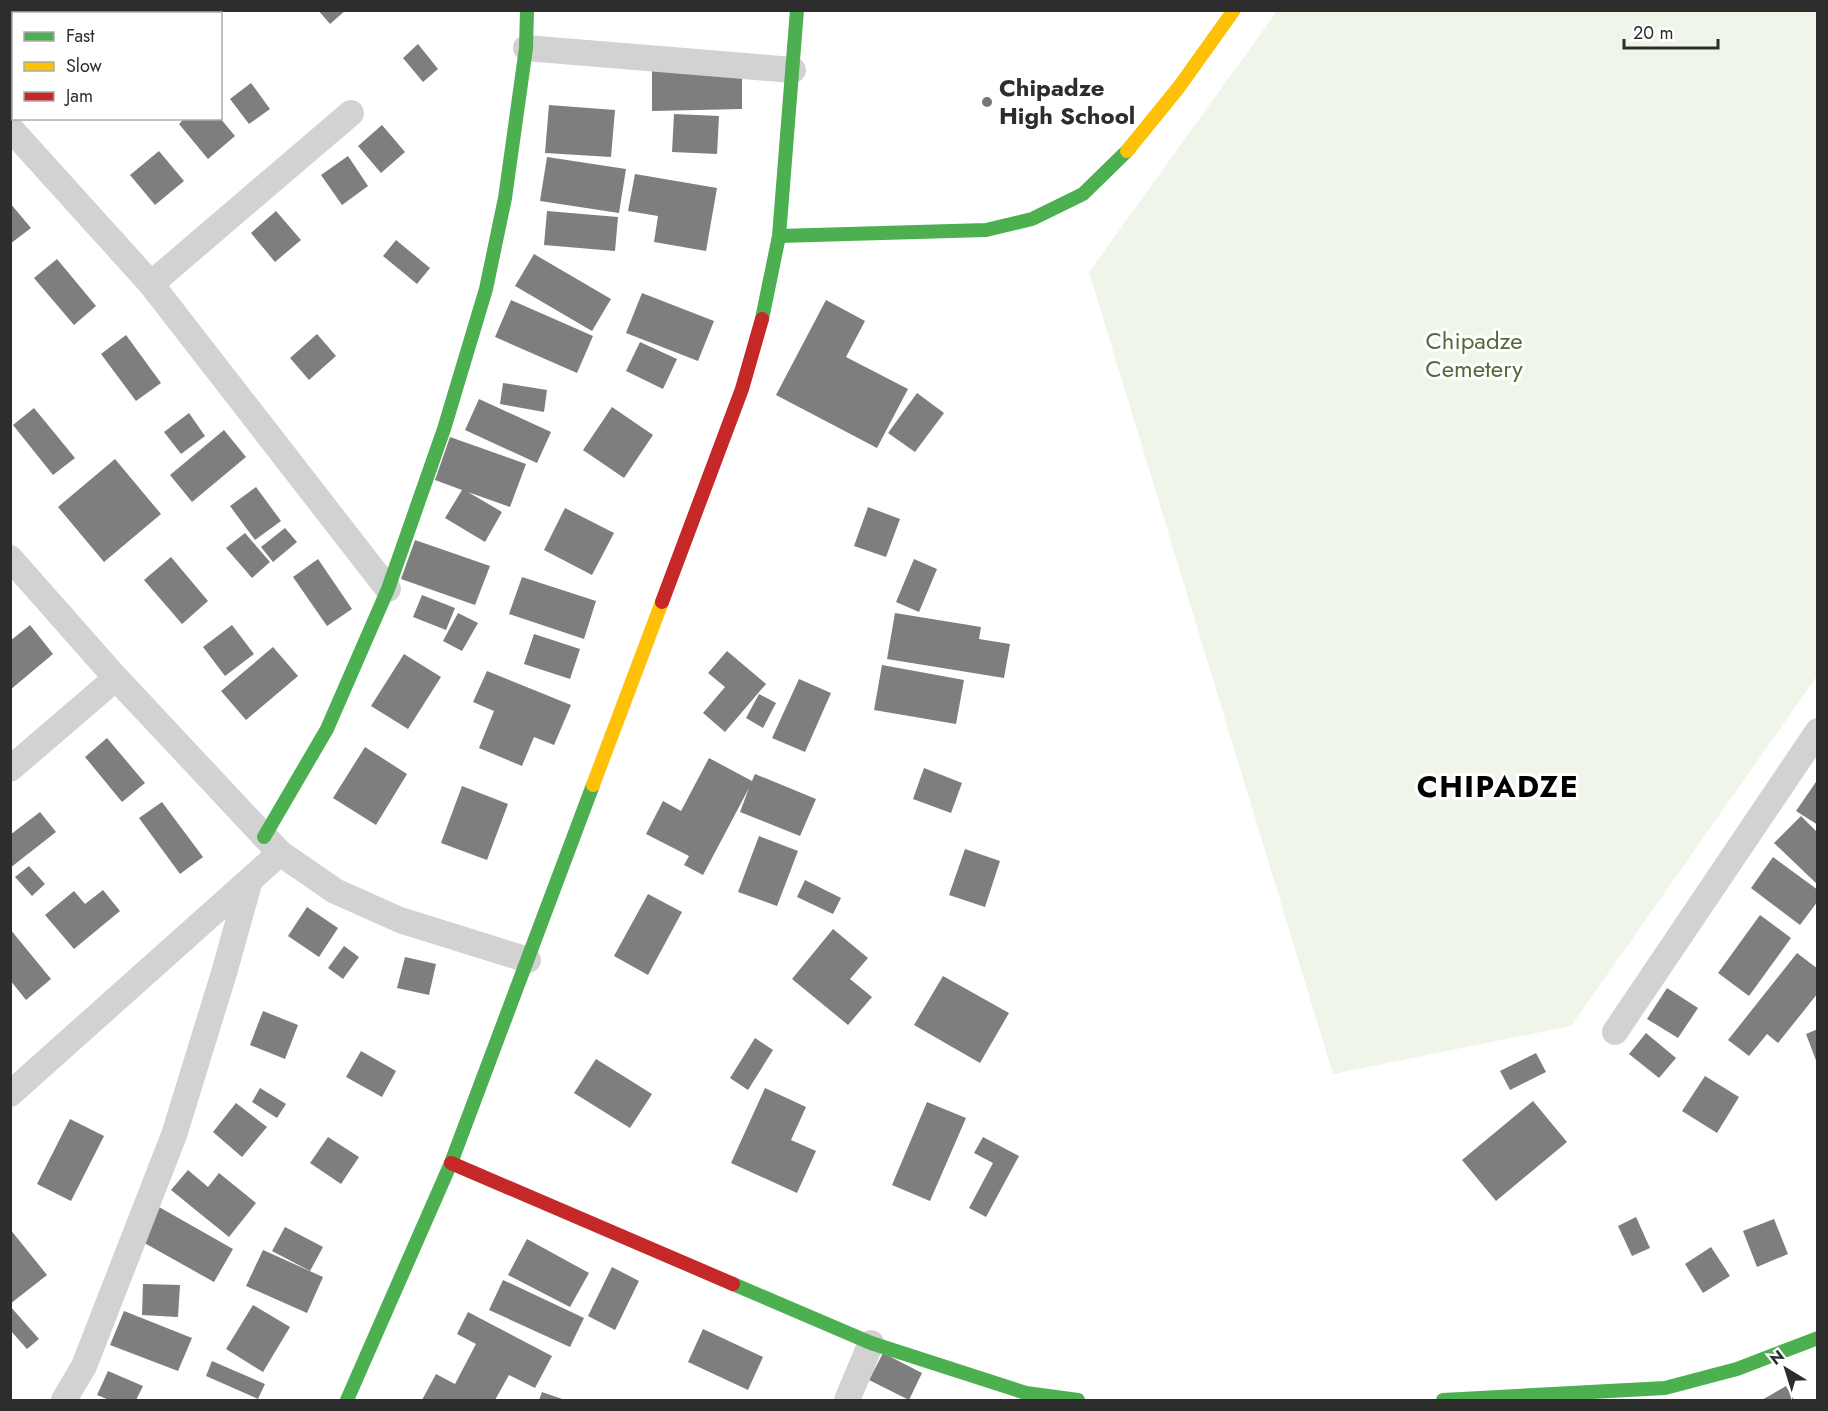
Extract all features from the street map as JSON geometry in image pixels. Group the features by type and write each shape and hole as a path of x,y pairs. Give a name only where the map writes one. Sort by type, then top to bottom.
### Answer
{"street":[{"path":"10,1094 250,880 272,845 327,729 388,589 444,429 486,289 505,198 526,48 527,10"},
{"path":"347,1401 451,1163 742,389 762,319 779,236 797,10"},
{"path":"779,236 986,230 1032,219 1083,194 1123,156 1179,87 1234,10"},
{"path":"526,48 792,70"},
{"path":"151,284 351,112"},
{"path":"10,128 151,284 388,589"},
{"path":"10,558 116,678 272,845 335,891 400,920 528,960"},
{"path":"10,769 116,678"},
{"path":"1615,1032 1818,731"},
{"path":"64,1401 84,1366 174,1135 250,880"},
{"path":"451,1163 871,1343 1026,1393 1078,1401"},
{"path":"1443,1401 1668,1395 1818,1338"},
{"path":"847,1401 871,1343"}],"green space":[{"name":"Chipadze Cemetery","path":"1277,11 1817,11 1817,676 1571,1026 1333,1074 1089,272"}],"building":[{"path":"318,10 346,10 330,24"},
{"path":"418,44 438,69 423,82 403,58"},
{"path":"742,66 742,109 652,111 652,68"},
{"path":"251,83 270,109 249,124 230,99"},
{"path":"549,105 615,110 611,157 545,153"},
{"path":"674,114 719,116 717,154 672,152"},
{"path":"183,120 222,120 235,136 208,159 179,124"},
{"path":"382,125 405,152 381,173 358,146"},
{"path":"159,151 184,181 155,205 130,175"},
{"path":"348,156 368,186 342,205 321,175"},
{"path":"547,157 626,169 619,213 540,201"},
{"path":"635,174 717,188 706,251 654,242 658,216 628,211"},
{"path":"10,203 31,228 10,244"},
{"path":"276,211 301,240 275,262 251,233"},
{"path":"547,211 618,217 615,251 544,245"},
{"path":"396,240 430,268 417,284 383,256"},
{"path":"534,254 611,299 592,331 515,286"},
{"path":"57,259 96,306 74,325 34,278"},
{"path":"642,293 714,321 698,361 626,333"},
{"path":"511,300 593,336 577,373 495,337"},
{"path":"826,300 865,321 846,357 908,389 877,448 776,395"},
{"path":"317,334 336,356 309,380 290,358"},
{"path":"126,335 161,383 136,401 101,354"},
{"path":"640,342 677,359 663,389 626,371"},
{"path":"503,383 547,390 544,412 500,404"},
{"path":"917,393 944,413 915,452 888,433"},
{"path":"479,399 551,432 537,463 465,430"},
{"path":"612,407 653,435 624,478 583,450"},
{"path":"34,408 75,458 53,475 13,425"},
{"path":"189,413 205,436 181,454 164,432"},
{"path":"224,430 246,457 192,502 170,475"},
{"path":"450,437 526,464 510,507 468,492 502,512 485,542 445,518 462,490 435,480"},
{"path":"115,459 161,514 104,562 58,507"},
{"path":"256,487 281,521 255,540 230,506"},
{"path":"868,507 900,519 886,557 854,546"},
{"path":"565,508 614,533 592,575 544,550"},
{"path":"285,528 297,542 273,562 261,547"},
{"path":"245,533 270,562 252,578 226,548"},
{"path":"415,540 490,566 475,605 401,579"},
{"path":"171,557 208,601 182,624 144,580"},
{"path":"318,559 352,609 327,626 293,577"},
{"path":"914,559 937,569 919,612 896,602"},
{"path":"522,577 596,601 584,639 509,614"},
{"path":"422,595 455,608 446,630 413,617"},
{"path":"458,613 478,623 462,651 443,641"},
{"path":"895,613 981,627 979,639 1010,644 1004,678 887,659"},
{"path":"30,625 53,654 10,690 10,641"},
{"path":"232,625 254,654 225,676 203,647"},
{"path":"534,634 580,649 570,679 524,664"},
{"path":"273,647 298,676 246,720 221,691"},
{"path":"727,651 766,684 725,732 703,713 725,687 708,673"},
{"path":"404,654 441,677 408,729 371,706"},
{"path":"882,665 964,680 956,724 874,710"},
{"path":"487,671 571,705 554,745 534,737 522,766 479,748 494,711 473,702"},
{"path":"799,679 831,693 805,752 772,738"},
{"path":"759,694 776,703 763,728 746,718"},
{"path":"107,738 145,783 122,802 85,757"},
{"path":"365,747 407,774 376,825 333,798"},
{"path":"709,758 752,781 755,774 816,799 800,836 740,812 749,788 703,875 684,865 689,856 646,834 663,801 681,811"},
{"path":"924,768 962,783 951,813 913,799"},
{"path":"1818,779 1818,825 1796,811"},
{"path":"462,786 508,804 487,860 441,843"},
{"path":"162,802 203,857 180,874 139,818"},
{"path":"40,812 56,832 10,868 10,835"},
{"path":"1801,816 1818,833 1818,885 1774,843"},
{"path":"759,836 798,851 777,906 738,892"},
{"path":"965,849 1000,861 985,907 949,895"},
{"path":"1773,857 1818,890 1818,901 1800,925 1751,888"},
{"path":"29,866 45,884 32,896 15,877"},
{"path":"805,880 841,898 833,914 797,897"},
{"path":"103,890 120,911 74,949 45,915 74,891 85,904"},
{"path":"648,894 682,912 648,975 614,956"},
{"path":"307,907 338,928 319,957 288,936"},
{"path":"1760,915 1791,938 1749,996 1718,973"},
{"path":"10,929 51,979 26,1000 10,980"},
{"path":"833,929 868,958 850,979 872,997 848,1025 792,979"},
{"path":"344,946 359,957 343,979 328,968"},
{"path":"1797,953 1818,969 1818,993 1778,1043 1767,1034 1749,1056 1728,1040"},
{"path":"405,957 436,964 429,995 397,988"},
{"path":"943,976 1009,1013 980,1063 914,1025"},
{"path":"1667,988 1698,1008 1678,1038 1647,1019"},
{"path":"263,1011 298,1025 285,1059 250,1045"},
{"path":"1818,1029 1818,1063 1817,1063 1806,1034"},
{"path":"1646,1033 1676,1058 1659,1078 1629,1054"},
{"path":"755,1038 773,1050 748,1090 730,1078"},
{"path":"361,1051 396,1071 382,1097 346,1077"},
{"path":"1536,1053 1546,1072 1510,1090 1500,1071"},
{"path":"596,1059 652,1094 630,1128 574,1093"},
{"path":"1705,1076 1739,1097 1717,1133 1682,1111"},
{"path":"260,1088 286,1104 277,1118 252,1102"},
{"path":"765,1088 806,1107 791,1140 816,1151 797,1193 731,1163"},
{"path":"1533,1101 1567,1142 1496,1201 1462,1160"},
{"path":"927,1102 966,1118 930,1201 892,1185"},
{"path":"236,1103 267,1127 242,1157 213,1132"},
{"path":"70,1119 104,1136 71,1201 37,1184"},
{"path":"328,1137 359,1157 341,1184 310,1163"},
{"path":"983,1137 1019,1156 986,1217 969,1208 993,1163 974,1153"},
{"path":"188,1170 208,1187 219,1173 256,1203 229,1237 171,1190"},
{"path":"159,1207 233,1249 214,1282 139,1240"},
{"path":"1636,1217 1650,1248 1632,1256 1618,1226"},
{"path":"1774,1219 1788,1254 1757,1267 1743,1231"},
{"path":"285,1227 323,1247 310,1271 272,1251"},
{"path":"10,1229 47,1275 10,1304"},
{"path":"527,1239 589,1273 570,1307 508,1275"},
{"path":"1711,1247 1730,1276 1703,1293 1685,1264"},
{"path":"263,1250 323,1277 307,1313 246,1286"},
{"path":"612,1267 639,1281 615,1330 588,1316"},
{"path":"503,1280 584,1318 570,1347 489,1310"},
{"path":"143,1284 180,1285 178,1317 142,1315"},
{"path":"253,1305 290,1327 263,1372 226,1349"},
{"path":"10,1306 39,1339 27,1349 10,1330"},
{"path":"124,1311 192,1338 178,1371 110,1345"},
{"path":"468,1312 552,1356 535,1388 509,1375 495,1400 422,1400 436,1374 455,1384 476,1344 457,1334"},
{"path":"703,1329 763,1357 748,1390 688,1362"},
{"path":"883,1353 922,1373 909,1400 869,1380"},
{"path":"212,1361 265,1384 258,1399 206,1376"},
{"path":"108,1371 143,1386 136,1400 109,1400 97,1395"},
{"path":"1786,1386 1794,1400 1762,1400"},
{"path":"542,1392 565,1400 539,1400"}],"traffic: fast":[{"path":"264,837 327,729 388,589 444,429 486,289 505,198 526,48 527,10"},
{"path":"762,319 779,236 797,10"},
{"path":"779,236 986,230 1032,219 1083,194 1127,151"},
{"path":"347,1400 451,1163 593,785"},
{"path":"733,1284 871,1343 1026,1393 1078,1400"},
{"path":"1443,1400 1665,1388 1737,1369 1818,1338"}],"traffic: slow":[{"path":"1127,151 1179,87 1234,10"},
{"path":"593,785 662,602"}],"traffic: jam":[{"path":"662,602 742,389 762,319"},
{"path":"451,1163 733,1284"}],"place":[{"name":"Chipadze High School","path":"987,102"}],"district":[{"name":"CHIPADZE","path":"1498,787"}]}
